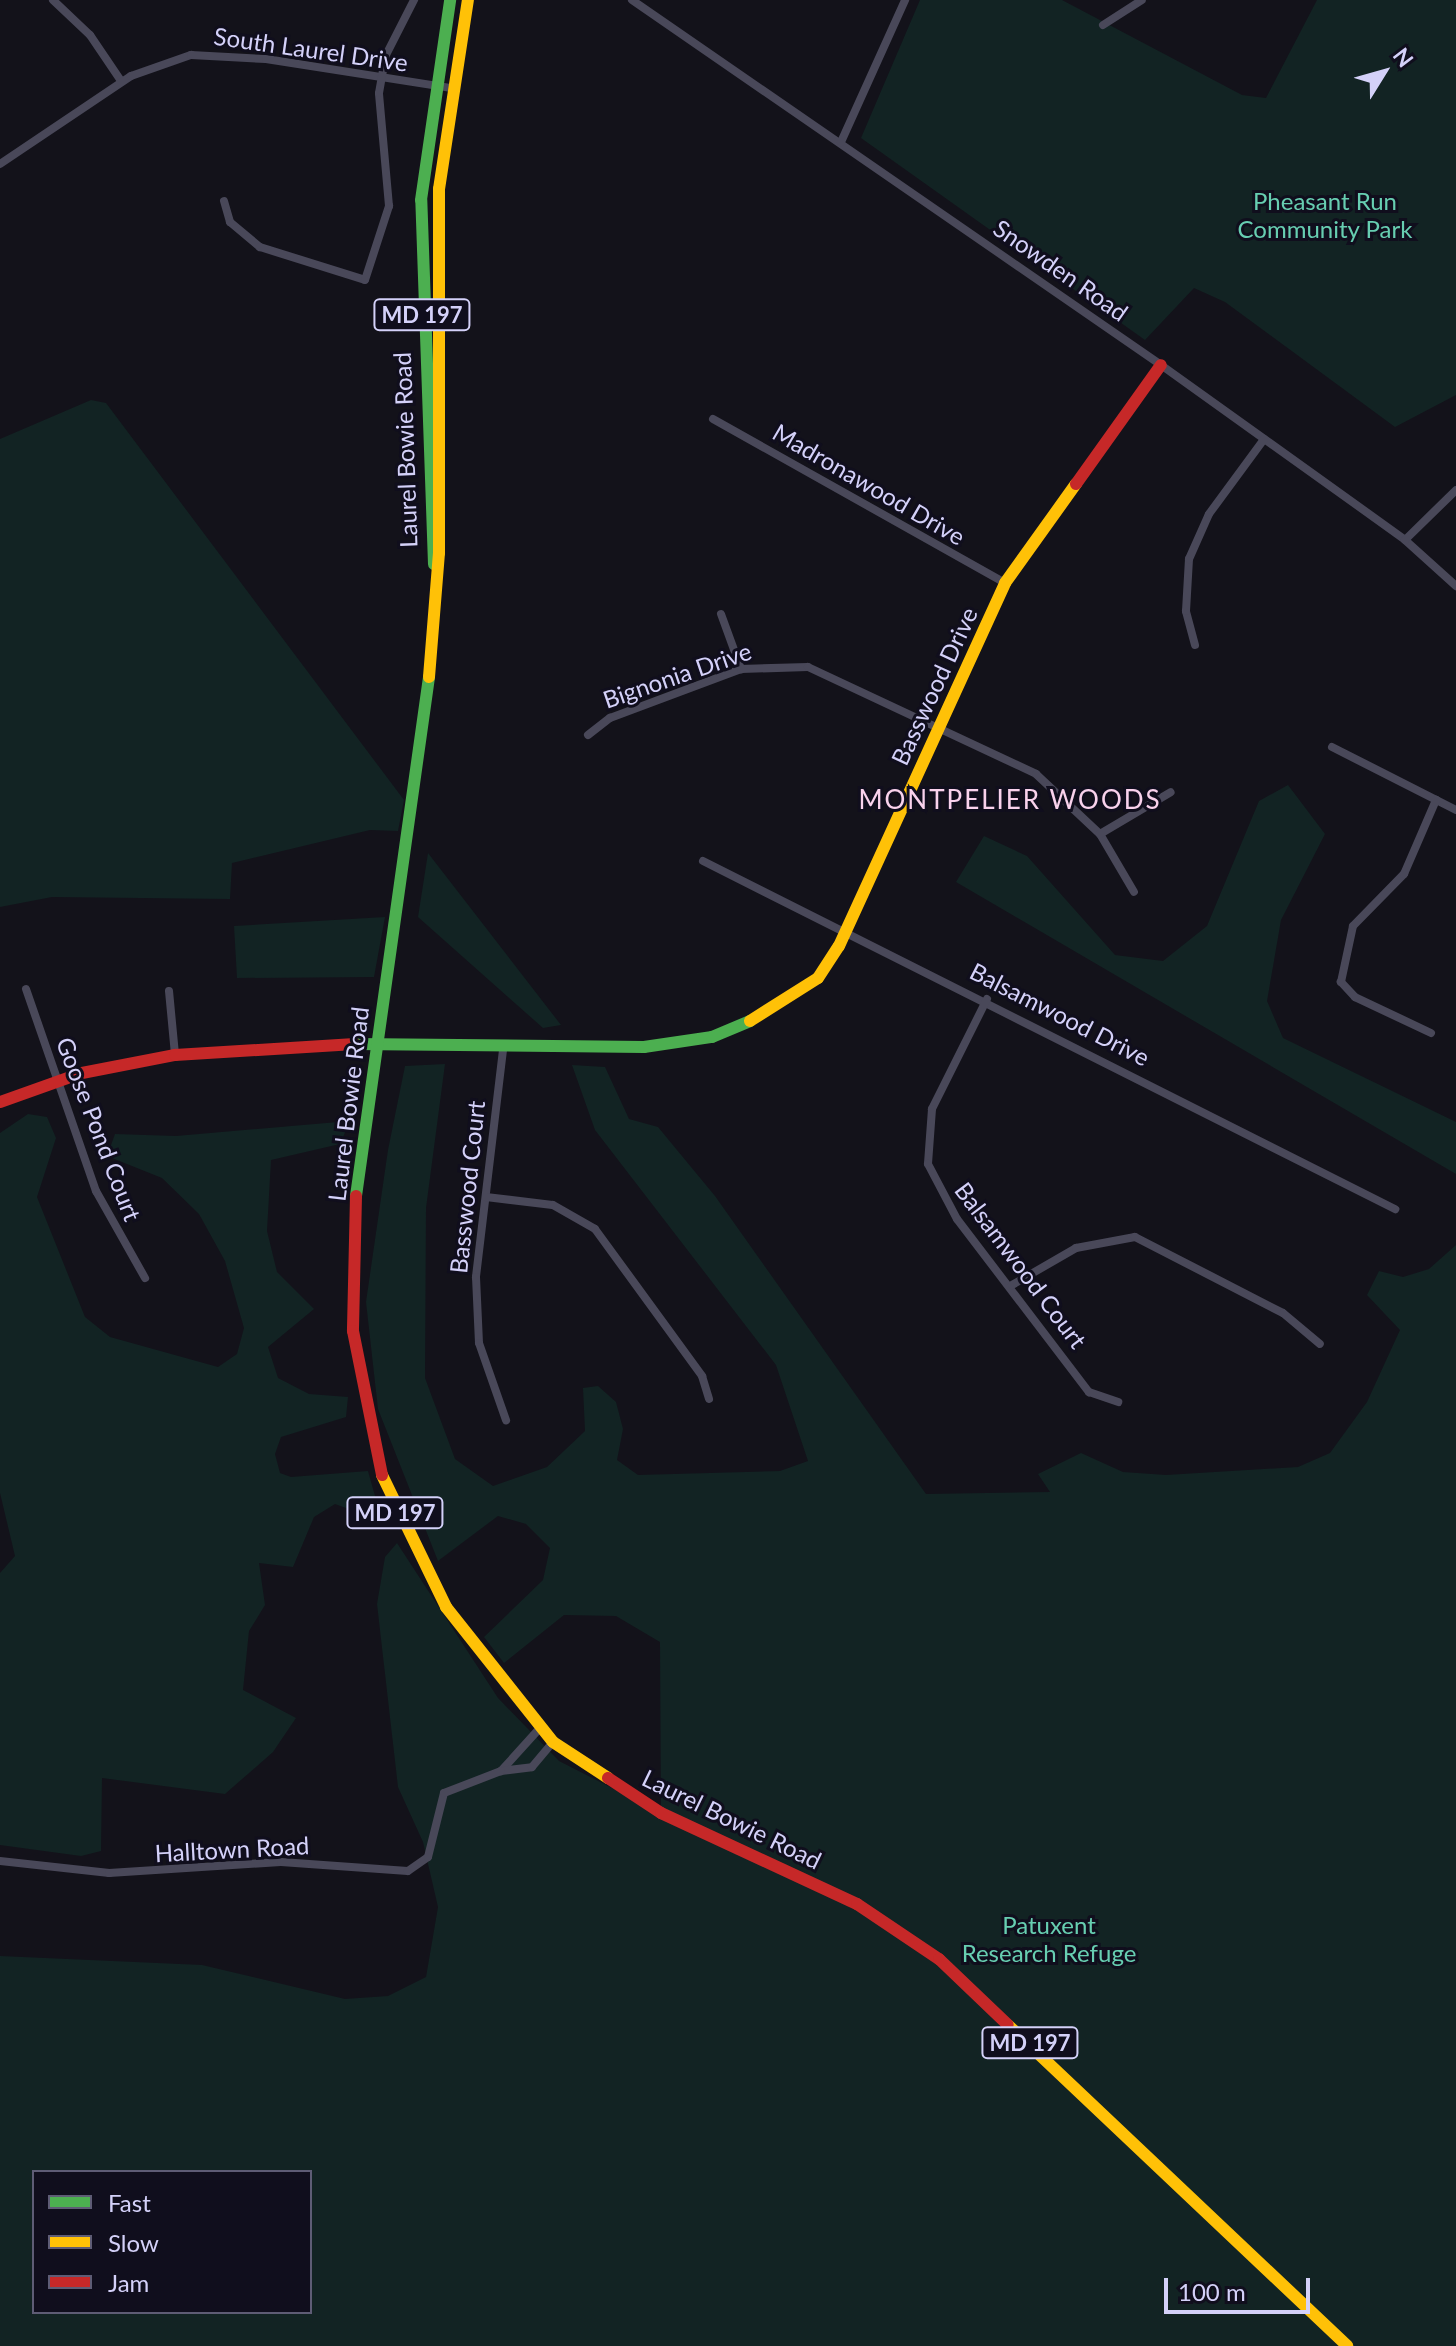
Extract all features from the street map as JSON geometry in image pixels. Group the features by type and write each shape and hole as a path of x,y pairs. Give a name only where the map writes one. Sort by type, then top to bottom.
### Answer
{"main road":[{"name":"Laurel Bowie Road","path":"434,564 420,224 435,86 450,0"},
{"name":"Laurel Bowie Road","path":"468,0 452,88 438,212 434,564 424,735 357,1172 353,1271 363,1407 390,1503 422,1567 539,1729 553,1742 661,1813 857,1904 939,1959 1347,2346"},
{"name":"Basswood Drive","path":"0,1102 58,1080 175,1055 376,1046 503,1050 644,1047 736,1030 818,978 848,928 1005,583 1161,365"}],"street":[{"path":"53,0 90,35 121,81"},
{"path":"224,201 230,222 260,247 365,280 389,206 382,77 414,0"},
{"name":"Snowden Road","path":"632,0 1161,365 1405,540 1456,586"},
{"path":"841,142 905,0"},
{"path":"1103,25 1142,0"},
{"name":"South Laurel Drive","path":"0,164 121,81 204,54 452,88"},
{"name":"Madronawood Drive","path":"713,419 1005,583"},
{"path":"1195,645 1186,611 1189,559 1209,514 1264,439"},
{"path":"1405,540 1456,490"},
{"path":"721,614 741,669"},
{"name":"Bignonia Drive","path":"588,735 610,718 741,669 808,667 1036,774 1100,834 1134,892"},
{"path":"1332,747 1456,810"},
{"path":"1100,834 1171,792"},
{"path":"1431,1033 1355,997 1341,982 1353,926 1404,874 1436,800"},
{"name":"Balsamwood Drive","path":"703,861 848,928 1395,1209"},
{"name":"Goose Pond Court","path":"26,989 104,1209 145,1278"},
{"path":"169,991 175,1055"},
{"name":"Balsamwood Court","path":"987,999 932,1109 926,1150 941,1195 1012,1285 1089,1392 1118,1402"},
{"name":"Basswood Court","path":"503,1050 476,1277 479,1343 506,1420"},
{"path":"486,1197 553,1205 595,1229 702,1376 709,1399"},
{"path":"1012,1285 1076,1248 1135,1237 1297,1321 1320,1344"},
{"name":"Halltown Road","path":"501,1771 539,1729"},
{"name":"Halltown Road","path":"0,1861 109,1873 281,1862 408,1871 428,1857 444,1793 501,1771 532,1767 553,1742"}],"green space":[{"name":"Pheasant Run Community Park","path":"920,0 1062,0 1242,95 1266,98 1317,0 1456,0 1456,395 1395,427 1225,302 1194,288 1145,340 861,138"},
{"path":"91,400 106,403 404,800 398,831 370,830 232,863 230,899 52,897 0,907 0,439"},
{"path":"1288,785 1325,834 1281,920 1267,1001 1283,1038 1456,1122 1456,1174 956,882 984,836 1027,856 1115,955 1163,961 1207,926 1259,801"},
{"path":"428,853 561,1025 543,1028 418,917"},
{"path":"385,917 374,977 237,978 234,926"},
{"name":"Patuxent Research Refuge","path":"445,1064 426,1208 425,1378 455,1459 493,1486 547,1467 585,1431 583,1388 598,1386 616,1402 623,1429 617,1460 638,1475 780,1471 808,1461 776,1365 595,1130 572,1065 605,1067 629,1119 658,1127 715,1196 926,1494 1050,1492 1038,1474 1081,1453 1123,1472 1166,1475 1298,1467 1330,1453 1367,1402 1400,1330 1367,1295 1379,1271 1403,1277 1429,1269 1456,1245 1456,2346 0,2346 0,1956 202,1965 345,1999 388,1996 426,1977 438,1907 423,1842 398,1787 377,1604 385,1557 397,1543 498,1698 559,1761 661,1813 660,1642 616,1616 564,1615 504,1663 484,1637 543,1580 550,1548 526,1524 498,1516 438,1561 378,1409 366,1302 388,1150 405,1066"},
{"path":"28,1114 47,1117 56,1138 37,1197 85,1317 110,1337 218,1367 237,1354 244,1328 225,1261 199,1214 162,1178 107,1156 115,1134 176,1136 350,1121 340,1144 271,1160 267,1231 277,1272 314,1309 268,1347 278,1378 309,1394 348,1397 346,1417 281,1437 275,1454 280,1473 291,1477 368,1471 382,1521 335,1504 314,1517 293,1567 259,1563 265,1605 249,1631 243,1690 296,1718 273,1752 225,1794 102,1778 101,1851 81,1856 0,1845 0,1573 15,1556 0,1493 0,1133"}],"traffic: fast":[{"path":"434,564 421,200 450,0"},
{"path":"356,1196 429,677"},
{"path":"355,1044 644,1047 712,1037 750,1021"}],"traffic: slow":[{"path":"429,677 439,553 439,189 468,0"},
{"path":"750,1021 818,978 839,946 1005,583 1076,484"},
{"path":"382,1475 446,1607 553,1742 608,1778"},
{"path":"1008,2025 1347,2346"}],"traffic: jam":[{"path":"1076,484 1161,365"},
{"path":"0,1102 82,1073 175,1055 355,1044"},
{"path":"356,1196 353,1331 382,1475"},
{"path":"608,1778 661,1813 857,1904 939,1959 1008,2025"}],"district":[{"name":"MONTPELIER WOODS","path":"1010,800"}]}
